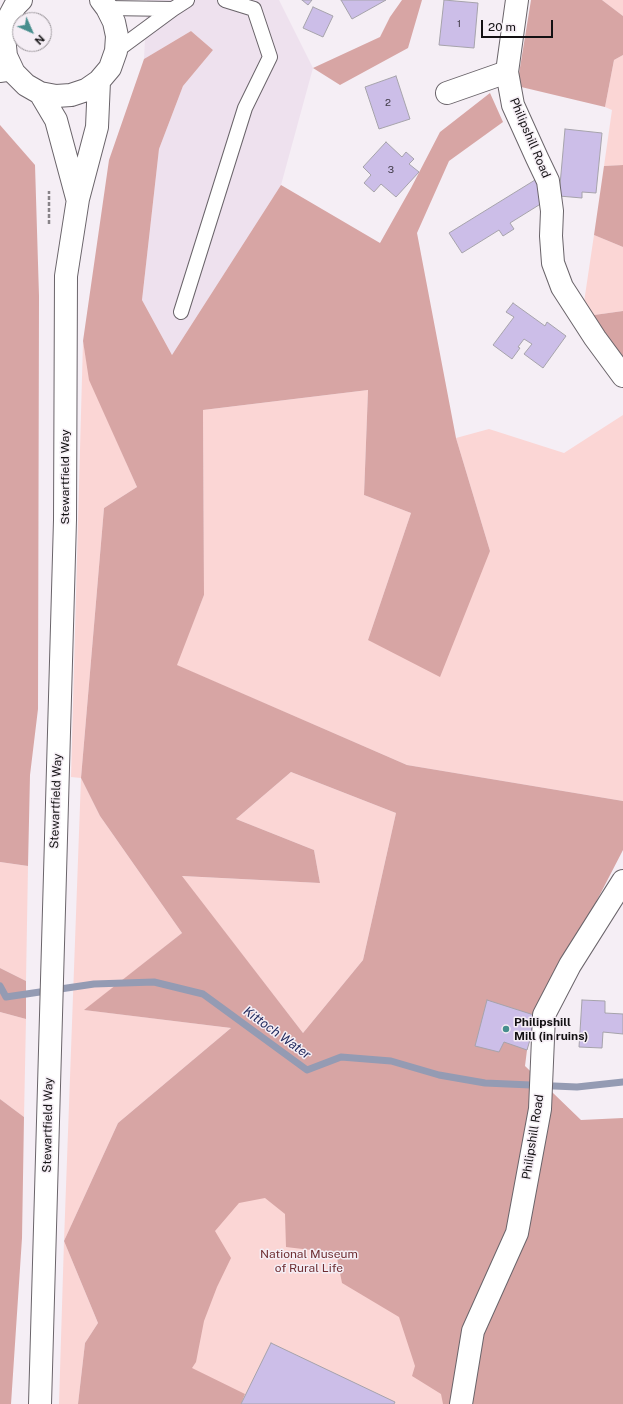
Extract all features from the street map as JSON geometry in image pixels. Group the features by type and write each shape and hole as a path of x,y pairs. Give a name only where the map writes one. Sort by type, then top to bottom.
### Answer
{"street":[{"path":"21,0 15,6 7,21 2,38 6,56 7,74 40,93 56,96 71,95 86,90 99,81 110,68 116,51 117,36 114,22 104,4"},
{"name":"Philipshill Road","path":"517,0 507,72 513,105 536,158 548,181 552,211 551,236 553,263 562,288 595,338 623,376"},
{"path":"447,93 507,72"},
{"name":"Stewartfield Way","path":"40,1404 65,520 66,276 78,199 97,126 99,81"},
{"name":"Stewartfield Way","path":"40,93 56,120 78,199"},
{"name":"Philipshill Road","path":"461,1404 473,1331 517,1233 540,1109 544,1015 570,965 623,881"}],"lane":[{"path":"116,51 187,0"},
{"path":"181,312 245,108 270,57 254,9 225,0"},
{"path":"104,4 173,9"}],"shaded area":[{"path":"147,0 279,0 313,68 281,185 172,355 142,300 159,149 183,86 213,50 191,31 144,59"},
{"path":"402,0 422,0 408,48 340,85 313,68 380,37 390,17"},
{"path":"531,0 602,0 623,16 623,55 614,60 605,107 517,86"},
{"path":"191,31 213,50 183,86 159,149 142,300 172,355 281,185 380,243 440,132 490,93 503,122 449,161 417,233 456,438 490,551 440,677 368,640 411,513 364,495 368,390 203,410 204,595 177,665 407,765 623,801 623,850 537,1016 527,1050 525,1066 581,1120 623,1118 623,1404 443,1404 441,1394 412,1376 415,1366 399,1317 342,1283 336,1253 286,1247 285,1214 265,1198 239,1203 215,1231 231,1258 217,1287 204,1321 196,1362 192,1368 245,1394 241,1404 78,1404 85,1343 98,1323 64,1241 118,1123 231,1028 84,1010 182,933 100,816 81,778 104,508 137,487 89,380 83,341 109,160 144,59","holes":["291,772 396,813 363,960 303,1033 182,876 320,883 314,850 236,819"]},
{"path":"0,125 35,165 39,296 38,709 30,775 28,866 0,862"},
{"path":"623,165 623,247 594,235 604,166"},
{"path":"623,311 623,359 587,316"},
{"path":"0,968 26,981 26,1019 0,1012"},
{"path":"0,1099 24,1117 22,1238 11,1404 0,1404"}],"green space":[{"path":"602,0 623,0 623,16"},
{"path":"623,55 623,165 604,166 612,110 605,107 614,60"},
{"path":"594,235 623,247 623,311 587,316 583,309"},
{"path":"83,341 90,380 137,487 104,508 81,778 71,777"},
{"path":"368,390 364,495 411,513 368,640 490,551 456,438 489,429 564,453 623,415 623,801 407,765 176,665 204,595 203,410"},
{"path":"291,772 396,813 363,960 303,1033 181,876 320,883 314,850 236,819"},
{"path":"81,778 100,816 182,933 85,1010 231,1028 118,1123 64,1241"},
{"path":"0,862 28,866 26,981 0,968"},
{"path":"0,1012 26,1019 24,1117 0,1099"},
{"name":"National Museum of Rural Life","path":"377,1090 462,1404 121,1404 102,1176"},
{"path":"64,1241 98,1323 85,1343 78,1404 59,1404"}],"building":[{"path":"302,0 312,0 308,5"},
{"path":"341,0 386,0 352,19"},
{"path":"444,0 478,3 474,48 439,45"},
{"path":"313,7 333,16 323,37 303,28"},
{"path":"396,76 410,119 379,129 365,87"},
{"path":"565,129 602,133 596,193 582,192 582,198 559,196"},
{"path":"386,142 402,157 406,152 414,159 409,164 419,172 396,197 381,184 374,192 364,183 371,175 363,167"},
{"path":"535,180 547,200 510,223 514,229 503,236 499,230 462,253 449,233"},
{"path":"513,303 545,326 547,322 566,336 543,368 524,354 532,344 524,339 518,347 520,348 512,359 493,345 514,317 506,312"},
{"name":"Philipshill Mill (in ruins)","path":"487,1000 537,1016 527,1050 504,1042 499,1052 475,1046"},
{"path":"582,1000 605,1001 605,1013 623,1014 623,1034 603,1032 602,1048 579,1047"},
{"path":"271,1343 395,1402 394,1404 241,1404"}],"waterway":[{"name":"Kittoch Water","path":"0,986 6,997 94,984 154,982 203,994 307,1070 341,1057 391,1061 439,1075 485,1083 577,1087 623,1082"}],"place":[{"name":"Philipshill Mill (in ruins)","path":"506,1029"}]}
